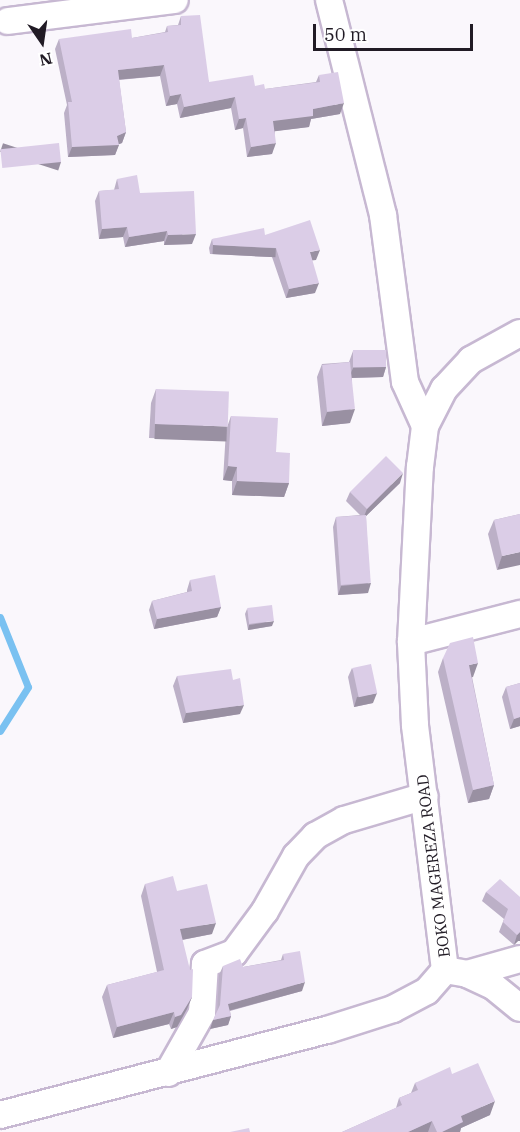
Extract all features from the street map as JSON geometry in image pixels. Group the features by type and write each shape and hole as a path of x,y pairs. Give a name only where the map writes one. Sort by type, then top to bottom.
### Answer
{"street":[{"path":"8,21 175,0"},
{"path":"328,0 383,216 405,381 425,426"},
{"name":"BOKO MAGEREZA ROAD","path":"2,1120 393,1009 456,972 415,725 411,642 425,426 444,389 471,360 520,333"},
{"path":"411,642 520,614"},
{"path":"168,1073 202,1013 206,964 234,953 265,911 296,856 315,836 344,820 425,795"},
{"path":"456,972 520,959"},
{"path":"456,972 493,986 520,1008"}],"building":[{"path":"200,15 209,82 253,75 255,86 264,84 265,89 320,82 319,75 338,72 344,103 313,109 313,116 273,121 276,143 251,147 246,118 239,119 235,97 184,107 181,94 170,96 164,65 118,70 126,132 117,136 119,145 72,147 68,102 72,102 59,39 131,29 132,38 168,32 167,26 181,25 181,16"},
{"path":"59,143 61,162 2,168 0,149"},
{"path":"137,175 140,193 194,191 196,234 168,235 167,231 129,237 127,227 102,229 99,191 119,189 117,179"},
{"path":"310,220 320,250 310,252 319,283 289,289 276,248 213,245 212,239 264,228 265,235"},
{"path":"353,350 386,350 386,367 353,367"},
{"path":"350,362 355,409 327,412 322,365"},
{"path":"156,389 229,392 228,427 155,424"},
{"path":"231,416 278,418 276,452 290,453 289,483 237,481 237,467 228,466"},
{"path":"386,456 403,473 367,509 350,492"},
{"path":"520,514 520,552 502,556 494,520"},
{"path":"366,515 371,583 341,585 336,517"},
{"path":"215,575 221,607 157,619 152,601 192,591 190,580"},
{"path":"272,605 274,621 249,624 247,608"},
{"path":"473,637 478,663 469,665 494,785 473,790 443,658 450,643"},
{"path":"371,664 377,693 359,697 352,668"},
{"path":"231,669 233,680 240,678 244,705 186,713 177,676"},
{"path":"520,683 520,717 514,719 506,687"},
{"path":"173,876 177,891 207,884 216,923 180,929 190,970 193,969 192,997 181,1015 175,1017 174,1012 117,1027 107,985 164,970 145,884"},
{"path":"500,879 520,897 520,932 517,935 503,922 508,909 486,892"},
{"path":"300,951 305,982 228,1004 231,1016 213,1020 220,1005 223,966 240,959 243,967 284,960 283,954"},
{"path":"478,1063 495,1101 461,1116 463,1122 442,1132 437,1132 432,1121 408,1132 342,1132 402,1105 399,1098 418,1090 415,1083 450,1067 452,1074"},
{"path":"249,1128 250,1132 230,1132"}],"waterway":[{"path":"0,617 28,687 0,731"}]}
